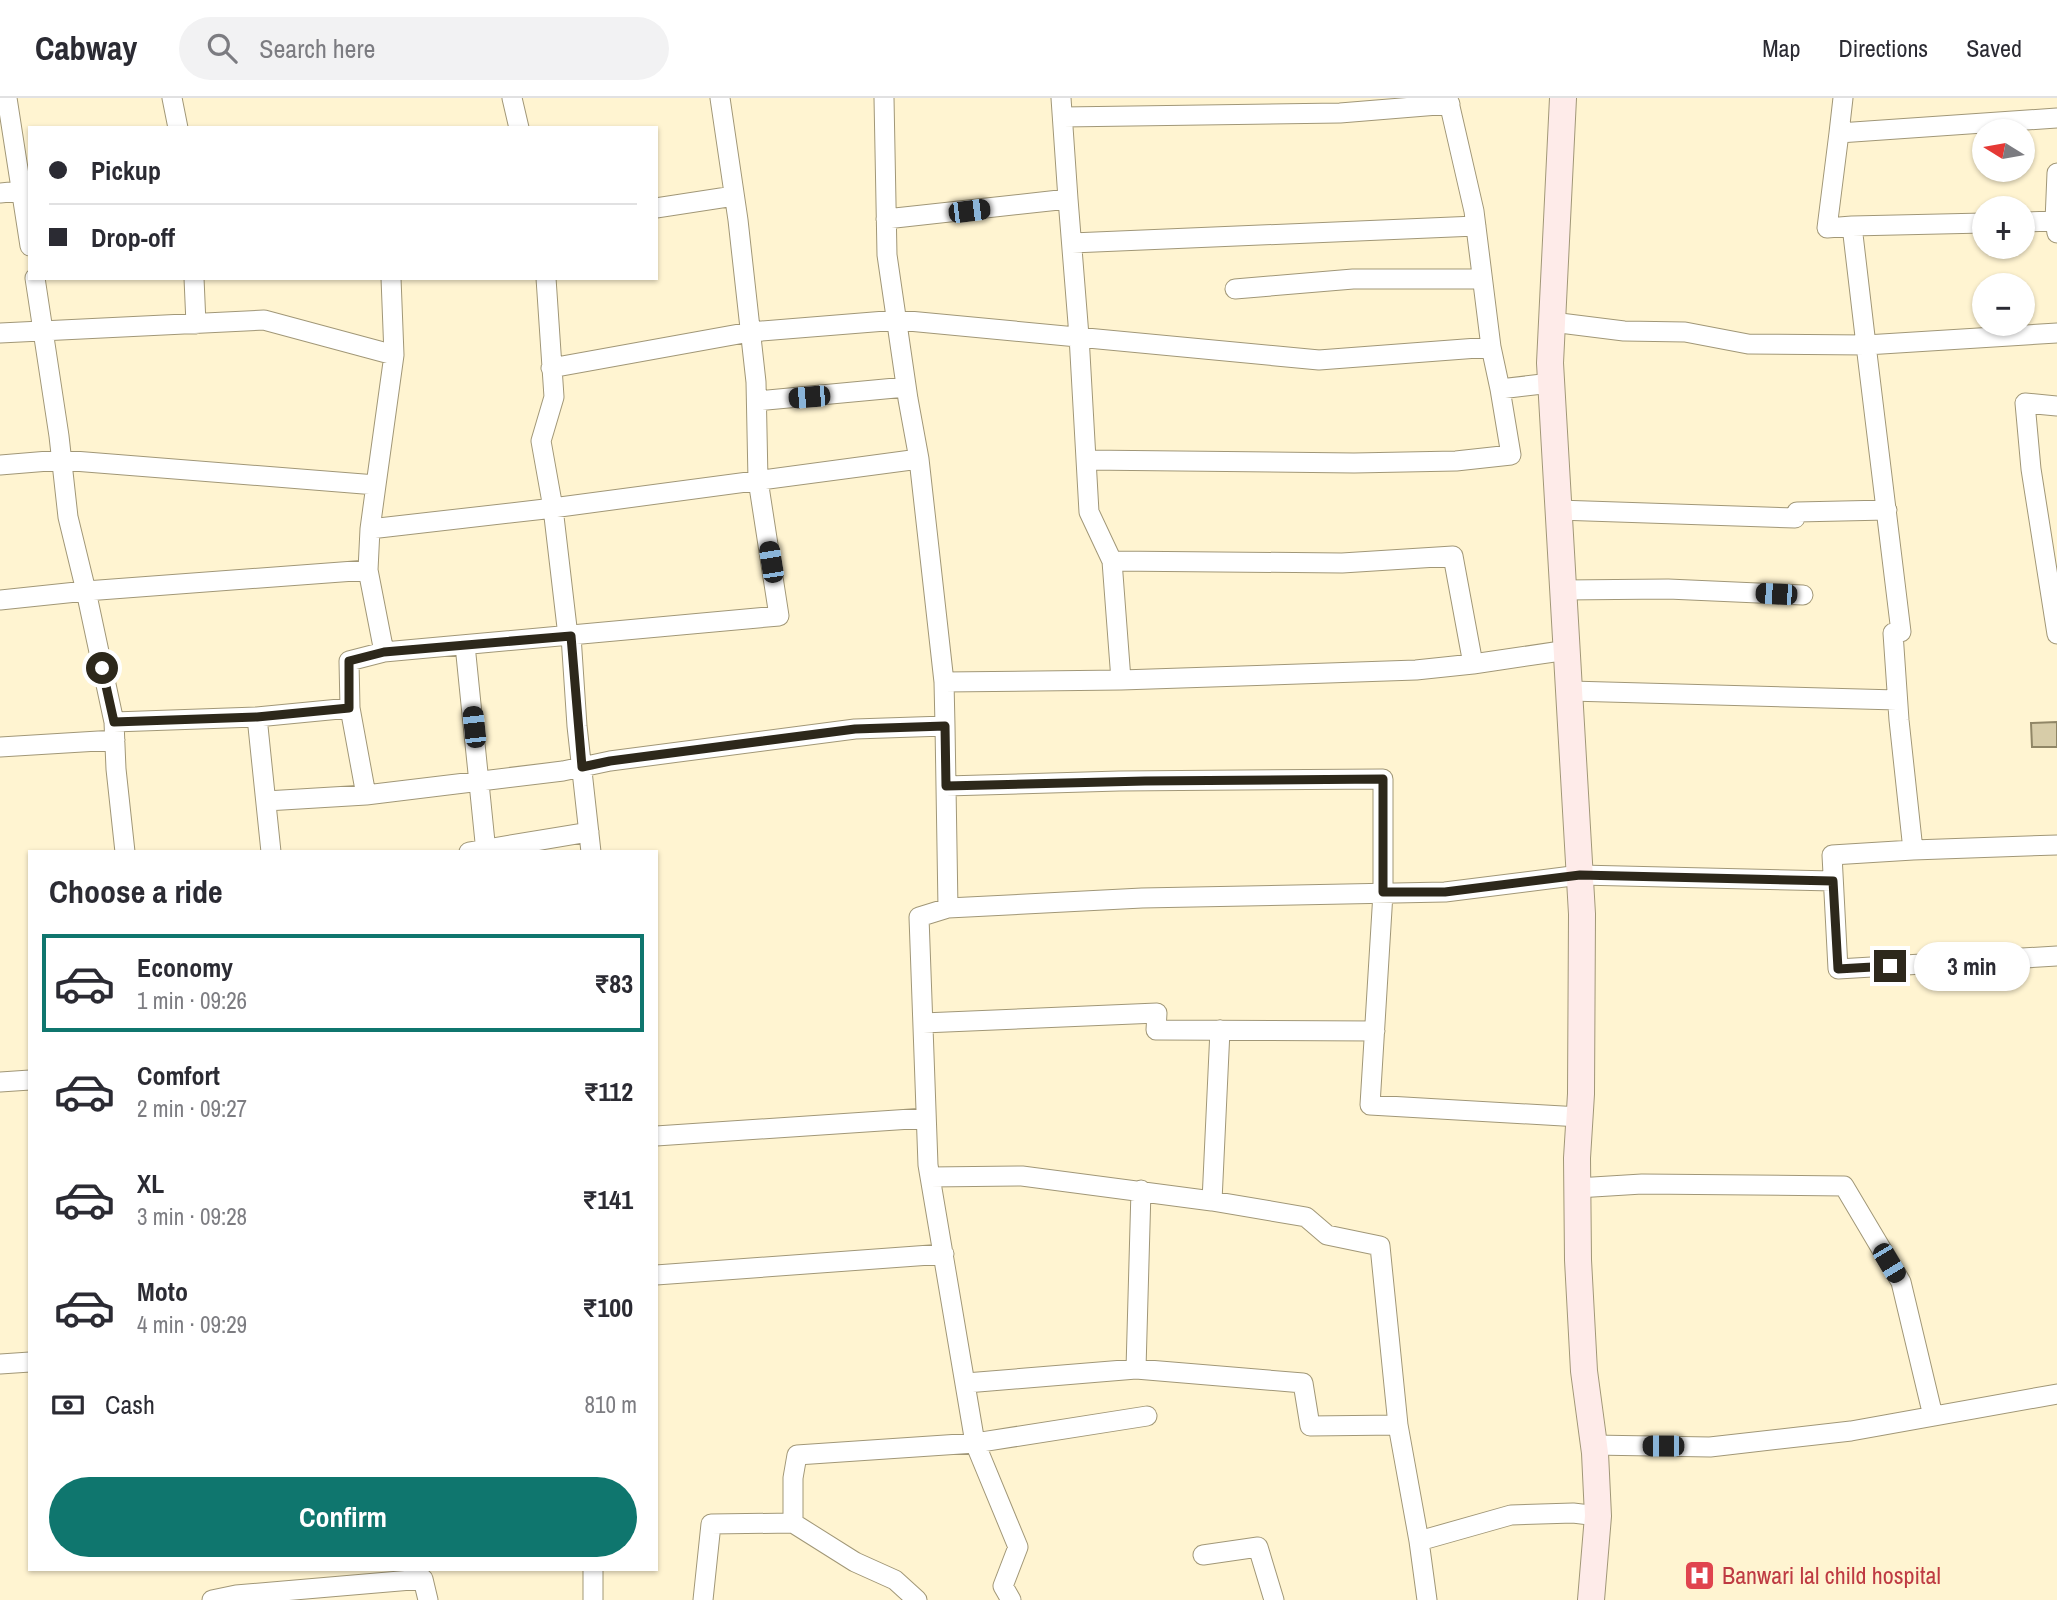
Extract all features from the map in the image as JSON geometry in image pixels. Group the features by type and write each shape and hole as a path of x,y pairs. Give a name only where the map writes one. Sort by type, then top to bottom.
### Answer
{"street":[{"path":"7,98 26,190 28,218"},
{"path":"172,98 178,126"},
{"path":"512,98 519,126"},
{"path":"366,795 349,708 349,661 384,652 779,616 758,480 757,401 720,98"},
{"path":"884,98 887,255 919,459 944,682 947,908"},
{"path":"1563,98 1551,383 1582,928 1577,1188 1584,1371 1598,1516 1591,1600"},
{"path":"1843,98 1827,228 1972,223"},
{"path":"1086,460 1354,463 1456,461 1511,456 1491,347 1476,226 1449,101 1340,113 1062,108 1089,512 1112,561 1121,680"},
{"path":"1839,133 2057,118"},
{"path":"2035,224 2056,227 2057,173"},
{"path":"0,193 26,190"},
{"path":"658,208 734,196"},
{"path":"886,219 1068,199"},
{"path":"1072,243 1476,226"},
{"path":"1852,226 1901,632 1893,633 1897,700 1913,850"},
{"path":"1235,289 1353,279 1482,279"},
{"path":"35,280 68,517 115,731 116,769 125,850"},
{"path":"194,280 196,324"},
{"path":"384,652 368,570 370,529 394,355 391,280"},
{"path":"546,280 554,397 541,441 553,509 569,636 591,850"},
{"path":"0,333 264,320 394,355"},
{"path":"551,368 750,332 898,320 1319,360 1491,347"},
{"path":"1552,323 1624,331 1685,332 1748,344 1866,345 2057,333"},
{"path":"1500,389 1551,383"},
{"path":"757,401 906,387"},
{"path":"2057,406 2025,403 2031,469 2057,634"},
{"path":"370,529 553,509 919,459"},
{"path":"0,465 61,460 376,485"},
{"path":"1558,510 1795,518 1797,512 1887,510"},
{"path":"1112,561 1342,563 1453,556 1473,664"},
{"path":"0,600 368,570"},
{"path":"1564,590 1668,589 1803,595"},
{"path":"465,645 480,781 480,850"},
{"path":"944,682 1121,680 1416,670 1568,650"},
{"path":"1570,691 1897,700"},
{"path":"0,747 115,731 349,708"},
{"path":"257,717 271,850"},
{"path":"266,802 366,795 480,781 855,729 945,726"},
{"path":"946,786 1383,779 1383,892 1370,1105 1580,1117"},
{"path":"491,850 589,832"},
{"path":"2057,845 1832,855 1838,969 2057,956"},
{"path":"1011,1600 1003,1586 1018,1547 975,1443 930,1177 919,917 947,908 1142,898 1445,892 1580,875 1833,881"},
{"path":"923,1023 1157,1013 1156,1030 1375,1031"},
{"path":"1212,1201 1220,1030"},
{"path":"0,1082 28,1080"},
{"path":"658,1136 926,1118"},
{"path":"930,1177 1022,1176 1141,1190 1306,1217 1327,1235 1380,1246 1398,1425 1427,1600"},
{"path":"1577,1188 1642,1184 1844,1186 1901,1282 1933,1416"},
{"path":"1136,1369 1141,1190"},
{"path":"658,1275 944,1254"},
{"path":"0,1364 28,1362"},
{"path":"966,1383 1136,1369 1304,1383 1310,1426 1398,1425"},
{"path":"1593,1445 1710,1447 1852,1431 2057,1394"},
{"path":"793,1523 793,1478 797,1455 975,1443 1147,1416"},
{"path":"1419,1541 1511,1515 1573,1513 1598,1516"},
{"path":"703,1600 710,1524 793,1523 855,1562 895,1580 917,1600"},
{"path":"1203,1555 1258,1547 1273,1600"},
{"path":"593,1571 593,1600"},
{"path":"212,1600 422,1574 428,1600"}],"building":[{"path":"2057,722 2057,747 2032,747 2031,723"}],"place":[{"name":"Banwari lal child hospital","path":"1699,1575"}],"route":[{"path":"102,668 114,722 257,717 349,708 349,661 384,652 571,636 582,767 855,729 945,726 946,786 1383,779 1383,892 1445,892 1580,875 1833,881 1838,969 1890,966"}]}
